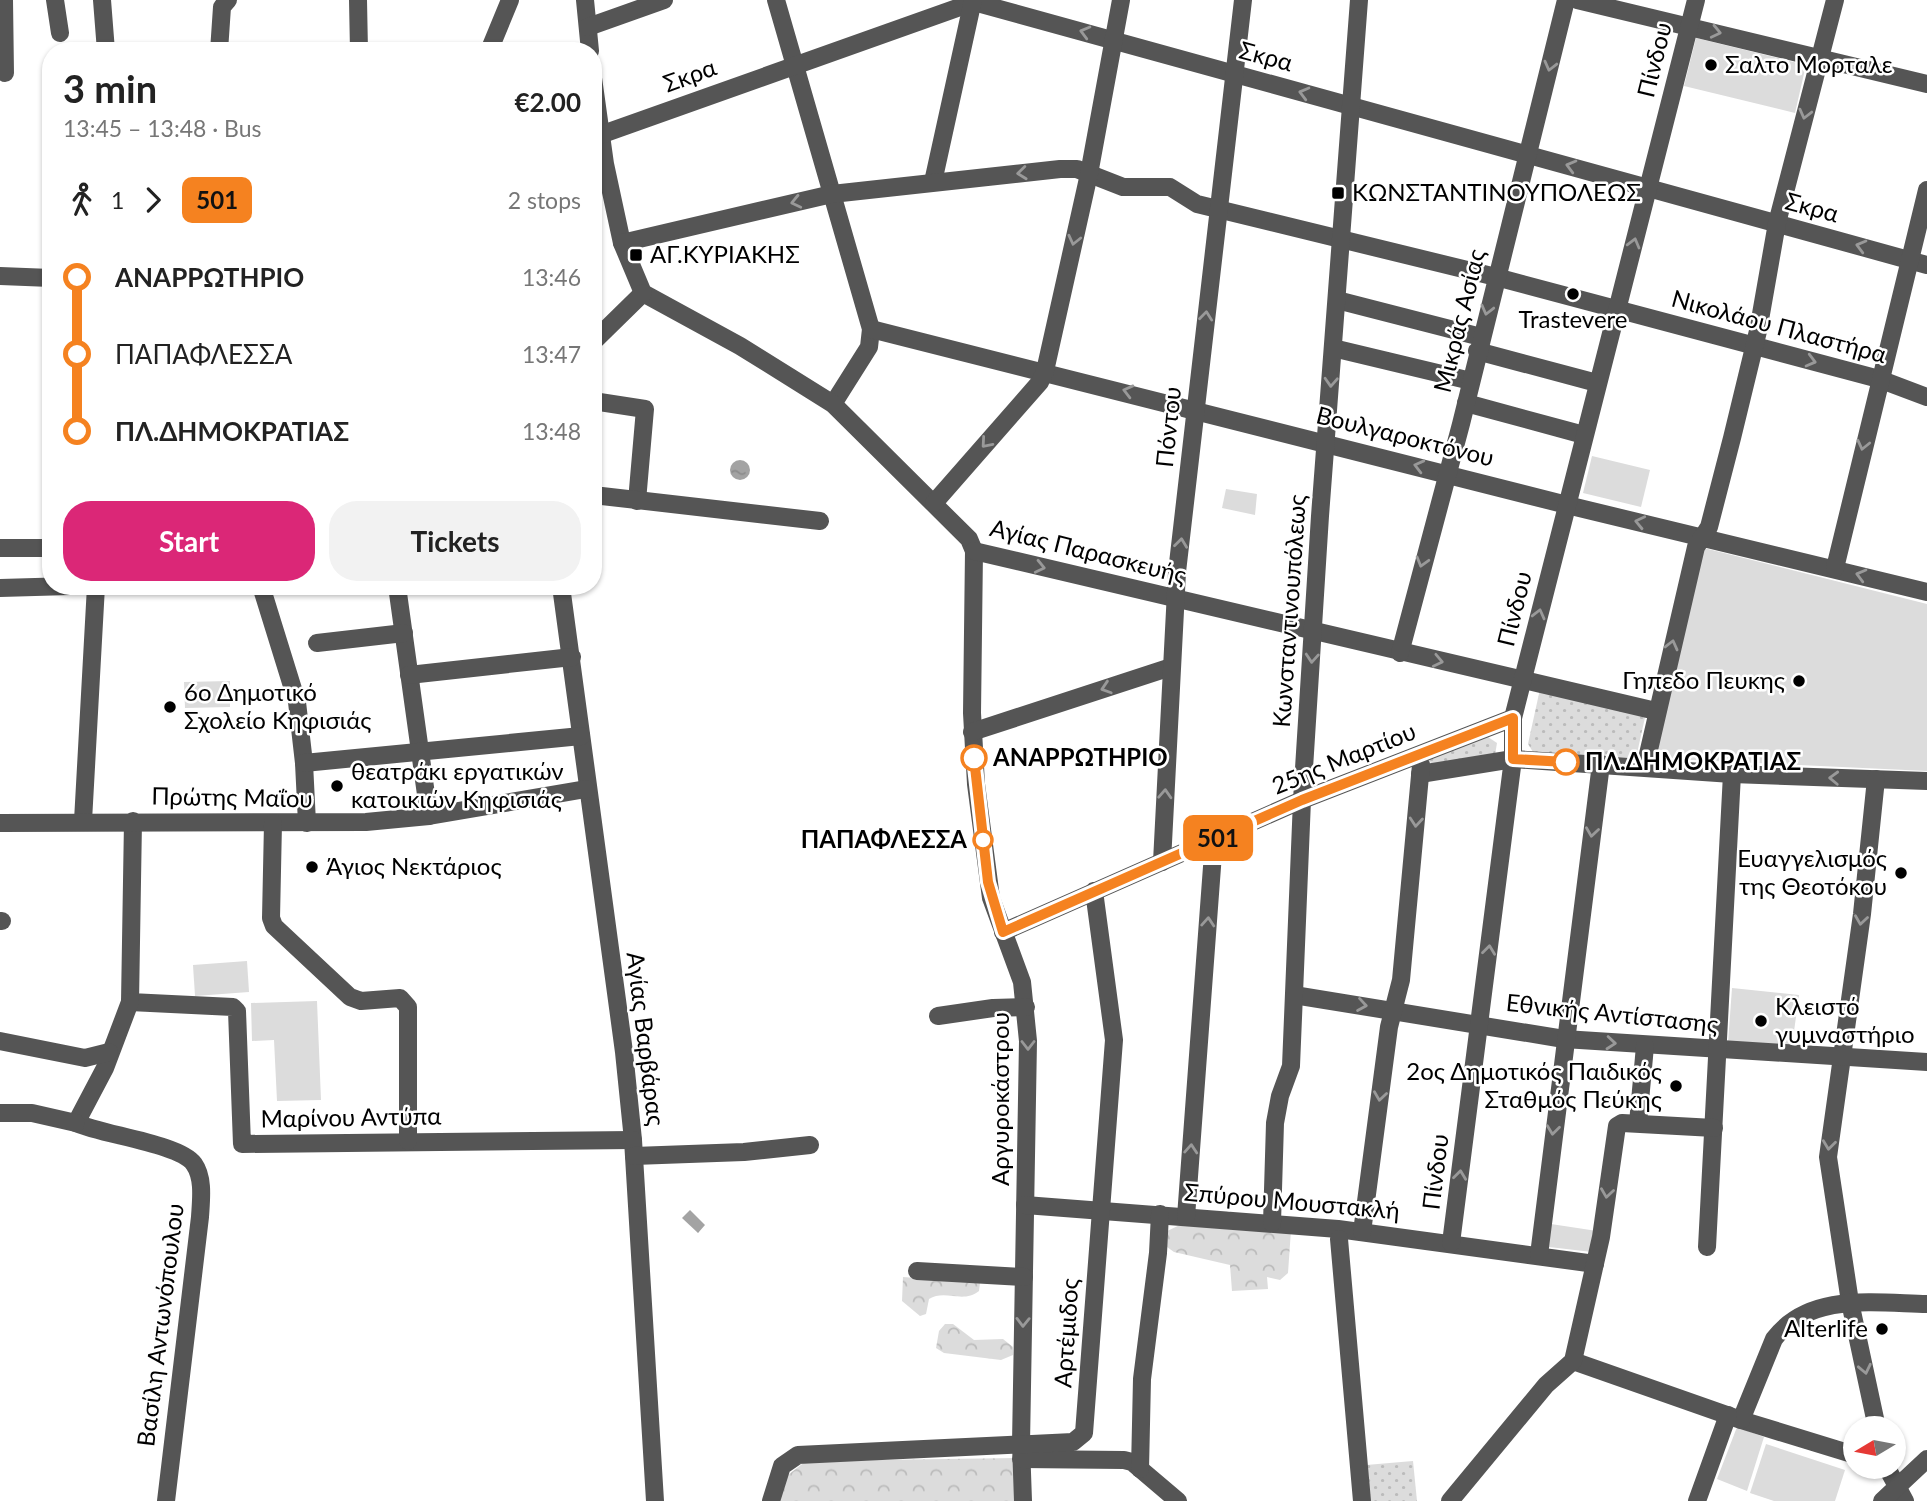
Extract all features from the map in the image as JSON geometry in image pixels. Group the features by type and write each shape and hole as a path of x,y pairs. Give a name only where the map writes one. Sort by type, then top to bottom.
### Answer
{"street":[{"path":"4,0 5,73"},
{"path":"55,0 60,33"},
{"path":"102,0 105,42"},
{"path":"220,42 222,7 228,0"},
{"path":"358,0 359,42"},
{"path":"493,42 510,0"},
{"path":"585,0 589,42"},
{"path":"588,27 664,0"},
{"path":"776,0 871,329 869,348 833,404"},
{"path":"934,503 1041,382 1089,174 1121,0"},
{"name":"Πόντου","path":"1162,862 1175,598 1243,0"},
{"name":"Κωνσταντινουπόλεως","path":"1272,1223 1275,1123 1280,1096 1291,1066 1302,800 1349,105 1359,0"},
{"name":"Μικράς Ασίας","path":"1400,653 1466,403 1566,0"},
{"path":"1577,0 1927,84"},
{"name":"Πίνδου","path":"1451,1243 1513,759 1513,718 1696,0"},
{"path":"1645,767 1656,711 1701,536 1709,527 1754,346 1777,223 1835,0"},
{"path":"933,182 974,1"},
{"name":"Σκρα","path":"602,134 974,1 1927,265"},
{"path":"602,145 628,265 643,293 602,333"},
{"name":"Νικολάου Πλαστήρα","path":"622,243 832,194 1077,169 1123,187 1170,187 1197,204 1496,277 1879,379 1927,397"},
{"path":"1835,568 1908,259 1927,190"},
{"path":"0,276 42,278"},
{"name":"Αγίας Παρασκευής","path":"643,293 740,346 833,404 969,539 974,551 1656,711"},
{"path":"1337,300 1597,383"},
{"name":"Βουλγαροκτόνου","path":"871,329 1196,409 1567,505 1927,592"},
{"path":"1333,348 1471,382"},
{"path":"602,403 645,410 637,501"},
{"path":"1466,403 1584,435"},
{"path":"602,496 820,521"},
{"path":"0,548 42,548"},
{"name":"Αργυροκάστρου","path":"974,551 972,732 988,882 1022,982 1026,1007 1021,1452 1023,1501"},
{"path":"0,588 42,587"},
{"path":"83,821 95,595"},
{"path":"264,595 297,702 307,823"},
{"path":"398,595 429,816"},
{"name":"Αγίας Βαρβάρας","path":"562,595 586,789 624,1052 634,1148 655,1501"},
{"path":"317,643 404,634"},
{"path":"409,675 572,657"},
{"path":"972,732 1171,667"},
{"name":"25ης Μαρτίου","path":"1003,932 1302,800 1513,718"},
{"path":"304,763 581,736"},
{"path":"1362,1232 1389,1027 1395,1010 1421,754"},
{"path":"1420,774 1513,759 1732,774 1927,781"},
{"path":"1539,1255 1564,1039 1601,764"},
{"path":"1707,1247 1732,774"},
{"path":"1874,1416 1850,1302 1828,1157 1862,914 1876,779"},
{"name":"Πρώτης Μαΐου","path":"0,823 307,823 429,816 586,789"},
{"path":"76,1123 100,1078 130,1002 134,821"},
{"path":"273,823 271,918 274,926 350,997 361,1001 400,999 408,1007 408,1141"},
{"path":"1186,1217 1214,840"},
{"name":"Αρτέμιδος","path":"771,1501 782,1466 798,1455 1021,1452 1073,1442 1084,1433 1114,1040 1094,891"},
{"name":"Εθνικής Αντίστασης","path":"1294,995 1564,1039 1718,1051 1927,1062"},
{"name":"Μαρίνου Αντύπα","path":"130,1002 233,1007 237,1011 242,1144 408,1141 744,1152 810,1145"},
{"path":"938,1016 993,1008 1026,1007"},
{"path":"0,1041 85,1058 109,1052"},
{"path":"1638,1123 1645,1046"},
{"name":"Βασίλη Αντωνόπουλου","path":"0,1113 32,1113 76,1123 106,1135 174,1149 194,1164 199,1176 200,1217 166,1501"},
{"path":"1450,1501 1546,1385 1573,1361 1595,1264 1616,1130 1622,1123 1714,1128"},
{"name":"Σπύρου Μουστακλή","path":"1025,1205 1362,1232 1595,1264"},
{"path":"1140,1469 1142,1379 1158,1253 1160,1214"},
{"path":"1339,1239 1362,1501"},
{"path":"917,1271 1024,1277"},
{"path":"1697,1501 1734,1418 1781,1329 1824,1307 1850,1302 1927,1304"},
{"path":"1573,1361 1734,1418 1843,1451"},
{"path":"1021,1452 1124,1460 1140,1469 1178,1501"},
{"path":"1882,1501 1902,1494 1927,1460"}],"green space":[{"path":"1696,38 1806,65 1795,113 1684,86"},
{"path":"1592,456 1650,470 1641,507 1583,493"},
{"path":"1226,489 1257,494 1255,515 1222,508"},
{"name":"Γηπεδο Πευκης","path":"1704,548 1927,604 1927,771 1650,758"},
{"path":"230,681 230,707 185,708 184,682"},
{"path":"1540,689 1646,713 1636,758 1533,752 1528,744"},
{"path":"1488,737 1497,743 1495,755 1433,765 1429,761 1429,758"},
{"path":"247,961 249,992 195,996 193,965"},
{"name":"Κλειστό γυμναστήριο","path":"1732,988 1799,995 1792,1046 1728,1043"},
{"path":"317,1001 321,1100 277,1101 274,1040 252,1041 251,1003"},
{"path":"1184,1223 1291,1230 1288,1273 1280,1280 1267,1277 1268,1289 1232,1291 1230,1265 1174,1252 1160,1242 1161,1234"},
{"path":"1551,1224 1597,1231 1592,1252 1549,1247"},
{"path":"903,1277 980,1283 979,1291 967,1296 935,1296 929,1299 926,1314 920,1316 902,1301"},
{"path":"945,1324 953,1324 974,1340 1003,1339 1013,1347 1013,1355 1001,1360 944,1353 936,1348 939,1331"},
{"path":"1737,1427 1764,1437 1747,1491 1717,1479"},
{"path":"1766,1444 1843,1469 1835,1501 1774,1501 1750,1493"},
{"path":"1016,1458 1016,1501 777,1501 788,1475 806,1461"},
{"path":"1413,1461 1417,1501 1369,1501 1366,1465"}],"water":[{"path":"740,460 747,463 750,470 747,477 740,480 733,477 730,470 733,463"},
{"path":"690,1210 705,1225 698,1233 682,1218"}],"bus line":[{"name":"501","path":"974,758 988,882 1003,932 1302,800 1513,718 1513,759 1566,762"}],"place":[{"name":"Σαλτο Μορταλε","path":"1711,65"},
{"name":"ΚΩΝΣΤΑΝΤΙΝΟΥΠΟΛΕΩΣ","path":"1338,193"},
{"name":"ΑΓ.ΚΥΡΙΑΚΗΣ","path":"636,255"},
{"name":"Trastevere","path":"1573,294"},
{"name":"Γηπεδο Πευκης","path":"1799,681"},
{"name":"6ο Δημοτικό Σχολείο Κηφισιάς","path":"170,707"},
{"name":"ΑΝΑΡΡΩΤΗΡΙΟ","path":"974,758"},
{"name":"ΠΛ.ΔΗΜΟΚΡΑΤΙΑΣ","path":"1566,762"},
{"name":"θεατράκι εργατικών κατοικιών Κηφισιάς","path":"337,786"},
{"name":"ΠΑΠΑΦΛΕΣΣΑ","path":"983,840"},
{"name":"Άγιος Νεκτάριος","path":"312,867"},
{"name":"Ευαγγελισμός της Θεοτόκου","path":"1901,873"},
{"name":"Κλειστό γυμναστήριο","path":"1761,1021"},
{"name":"2ος Δημοτικός Παιδικός Σταθμός Πεύκης","path":"1676,1086"},
{"name":"Alterlife","path":"1882,1329"}]}
